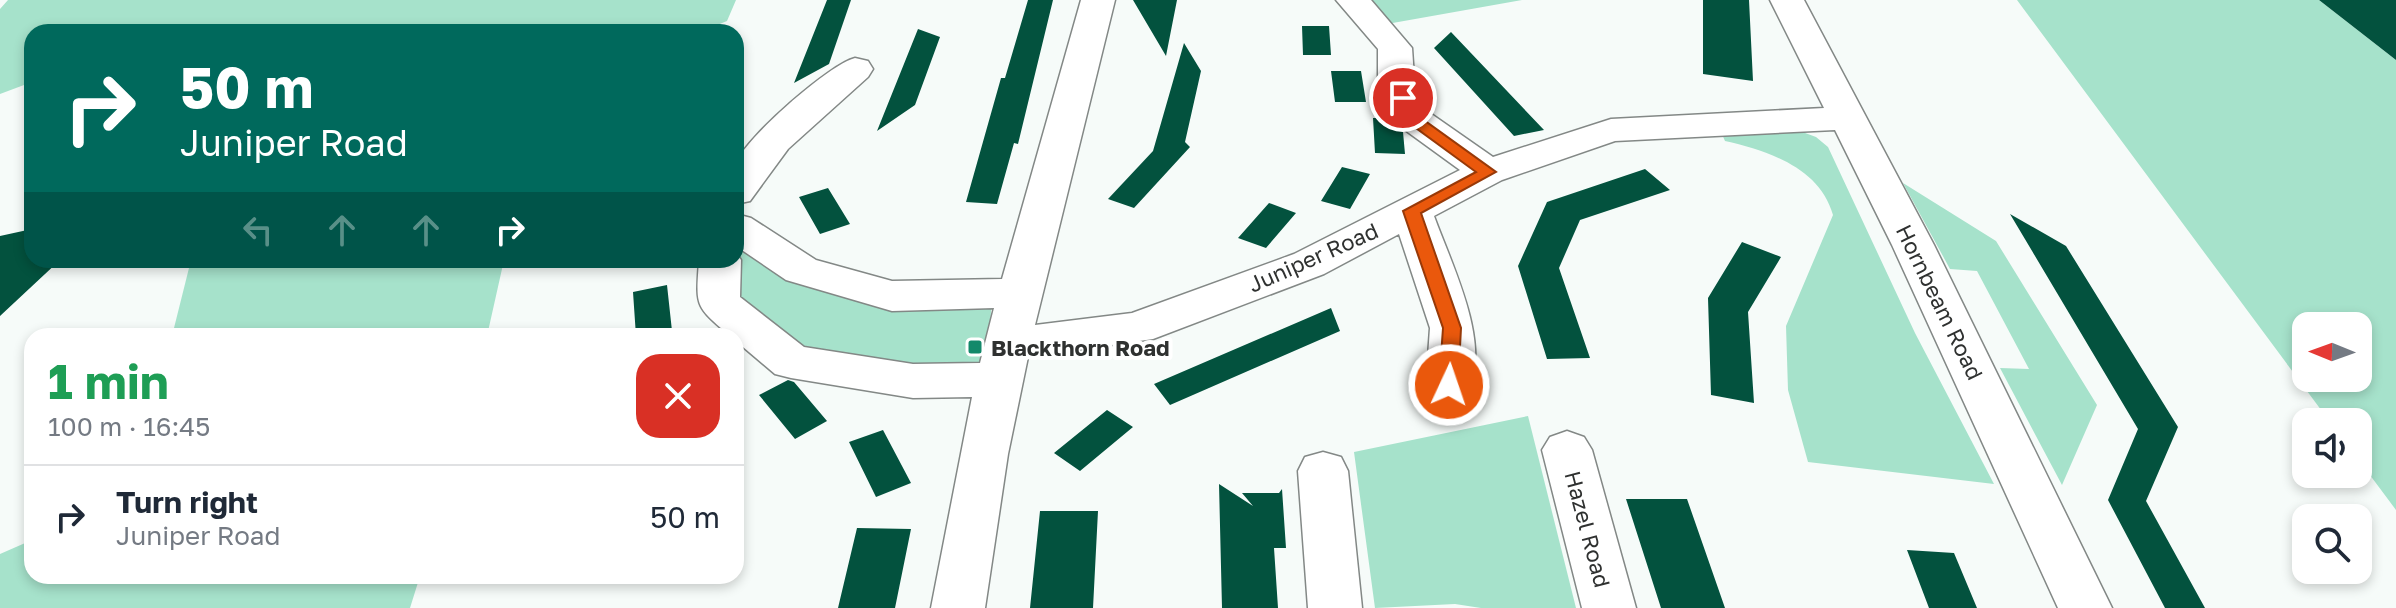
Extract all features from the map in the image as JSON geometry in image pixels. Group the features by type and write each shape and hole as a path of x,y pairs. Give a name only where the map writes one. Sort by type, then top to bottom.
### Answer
{"street":[{"path":"958,608 1002,362 1098,0"},
{"path":"1353,0 1395,48 1396,78 1411,117 1488,172"},
{"name":"Hornbeam Road","path":"1787,0 1849,118 2085,608"},
{"path":"744,178 750,167 801,113 855,69"},
{"name":"Juniper Road","path":"720,268 718,302 791,362 913,381 1137,328 1309,264 1488,172 1611,130 1849,118"},
{"path":"1412,211 1452,328 1449,385"},
{"path":"744,232 801,270 892,296 1018,293"},
{"name":"Hazel Road","path":"1567,450 1609,608"},
{"path":"1323,471 1335,608"}],"green space":[{"path":"8,0 736,0 727,21 720,24 24,24 24,85 0,94 0,9"},
{"path":"1368,0 1522,0 1387,24"},
{"path":"2017,0 2319,0 2396,60 2396,510 2372,478 2372,408 2320,408 2308,392 2372,392 2372,312 2292,312 2292,371"},
{"path":"1797,130 1816,137 1828,147 1915,333 1994,484 1808,462 1788,390 1786,326 1833,215 1817,185 1805,174 1775,156 1725,141 1721,132"},
{"path":"1903,183 1996,241 2097,405 2062,485 2000,368 2029,369 1977,271 1950,269"},
{"path":"744,238 793,272 992,297 987,371 800,356 730,298 735,268 744,268"},
{"path":"189,268 502,268 489,328 174,328"},
{"path":"1528,416 1576,608 1481,608 1455,604 1375,608 1354,452"},
{"path":"24,544 24,584 418,584 410,608 0,608 0,554"}],"building":[{"path":"827,0 851,0 829,64 794,83"},
{"path":"1028,0 1053,0 1018,144 1014,143 997,204 966,202 1001,78 1005,78"},
{"path":"1133,0 1177,0 1166,56"},
{"path":"1703,0 1749,0 1753,81 1703,74"},
{"path":"2319,0 2396,0 2396,60"},
{"path":"1302,26 1329,26 1331,55 1303,55"},
{"path":"918,29 940,37 915,105 877,131"},
{"path":"1451,32 1544,130 1514,136 1434,48"},
{"path":"1184,43 1201,71 1185,142 1190,147 1134,208 1108,199 1153,151"},
{"path":"1331,71 1361,71 1366,102 1335,102"},
{"path":"1373,118 1392,118 1403,132 1405,154 1375,153"},
{"path":"1342,167 1370,174 1350,209 1321,201"},
{"path":"1645,169 1670,190 1580,220 1559,268 1590,358 1547,359 1518,266 1547,202"},
{"path":"828,188 850,224 820,234 799,197"},
{"path":"1269,203 1296,213 1266,248 1238,238"},
{"path":"2010,214 2066,246 2178,427 2146,501 2205,608 2165,608 2108,500 2138,429"},
{"path":"24,231 24,268 51,268 0,316 0,236"},
{"path":"1742,242 1781,257 1748,312 1754,403 1711,395 1708,298"},
{"path":"667,285 672,328 635,328 633,292"},
{"path":"1331,308 1340,331 1170,405 1154,384"},
{"path":"788,380 794,382 827,421 795,439 759,395"},
{"path":"1107,410 1133,427 1080,471 1054,453"},
{"path":"883,430 911,483 876,497 849,442"},
{"path":"1219,484 1253,506 1242,493 1279,493 1282,489 1286,548 1274,548 1278,608 1222,608"},
{"path":"1626,499 1687,499 1725,608 1661,608"},
{"path":"1040,511 1098,511 1093,608 1030,608"},
{"path":"857,528 911,529 895,608 838,608"},
{"path":"1907,550 1954,553 1977,608 1929,608"}],"place":[{"name":"Blackthorn Road","path":"975,347"}],"route":[{"path":"1403,98 1411,117 1488,172 1412,211 1452,328 1449,385"}]}
